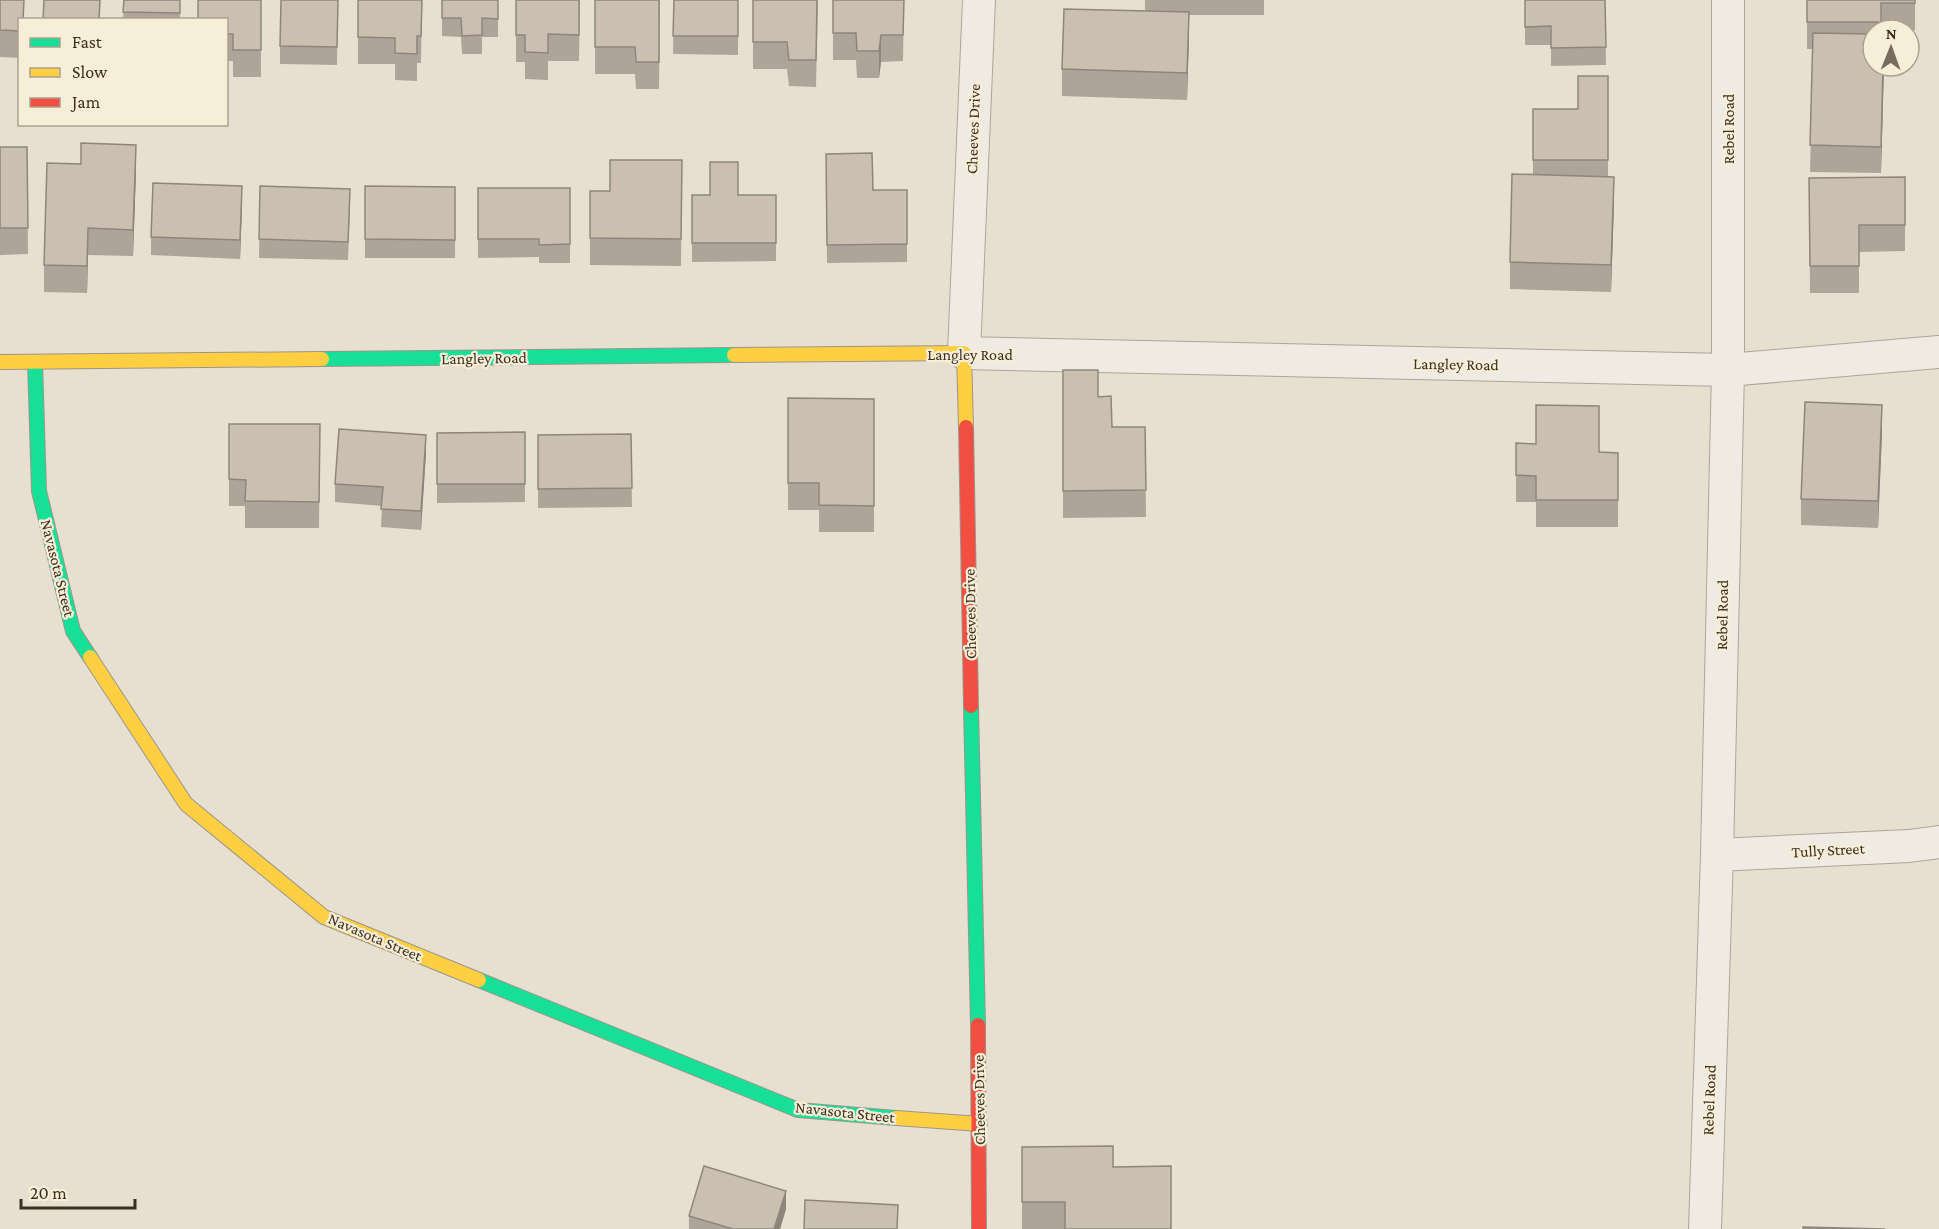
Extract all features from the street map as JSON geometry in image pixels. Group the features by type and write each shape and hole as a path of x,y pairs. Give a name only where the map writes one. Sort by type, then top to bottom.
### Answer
{"street":[{"name":"Cheeves Drive","path":"979,0 964,353 980,1124 979,1229"},
{"name":"Rebel Road","path":"1705,1229 1717,855 1728,370 1728,0"},
{"name":"Langley Road","path":"0,362 964,353 1728,370 1939,352"},
{"name":"Navasota Street","path":"35,362 39,491 73,631 186,804 324,917 798,1110 980,1124"},
{"name":"Tully Street","path":"1717,855 1909,846 1939,842"}],"building":[{"path":"0,0 24,0 23,18 18,18 18,31 0,30"},
{"path":"44,0 100,0 99,18 43,18"},
{"path":"124,0 180,0 180,13 123,12"},
{"path":"198,0 261,0 261,50 233,50 233,34 228,34 228,18 198,18"},
{"path":"281,0 338,0 337,47 280,46"},
{"path":"358,0 422,0 421,36 417,36 417,54 395,53 395,38 358,37"},
{"path":"442,0 498,0 498,19 482,18 482,35 462,36 461,18 442,18"},
{"path":"516,0 579,0 579,35 548,34 548,53 525,52 525,35 516,35"},
{"path":"595,0 659,0 659,62 636,62 635,47 595,47"},
{"path":"674,0 738,0 738,36 673,36"},
{"path":"753,0 817,0 816,60 789,60 787,42 753,42"},
{"path":"833,0 904,0 903,35 881,35 879,51 857,51 856,33 833,33"},
{"path":"1525,0 1605,0 1606,47 1551,48 1551,26 1525,27"},
{"path":"1807,0 1915,0 1915,3 1881,3 1881,18 1861,18 1861,22 1807,22"},
{"path":"1064,9 1189,12 1187,73 1062,69"},
{"path":"1813,33 1861,34 1861,78 1883,78 1881,147 1810,145"},
{"path":"1578,76 1608,76 1608,160 1533,160 1533,109 1578,109"},
{"path":"81,143 136,145 133,230 88,228 87,266 44,265 47,163 81,164"},
{"path":"0,147 27,147 28,228 0,228"},
{"path":"872,153 873,190 907,190 907,244 827,245 826,154"},
{"path":"610,160 682,160 681,239 590,238 590,191 610,191"},
{"path":"710,162 738,162 738,195 776,195 776,243 692,243 692,195 710,195"},
{"path":"1512,174 1614,177 1611,265 1510,262"},
{"path":"1905,177 1905,225 1859,225 1859,266 1810,266 1809,178"},
{"path":"153,183 242,186 240,240 151,237"},
{"path":"260,186 350,189 348,242 259,239"},
{"path":"365,186 455,187 455,240 365,239"},
{"path":"478,188 570,188 570,244 539,245 539,239 478,239"},
{"path":"1063,370 1098,370 1098,397 1111,396 1112,427 1145,427 1146,490 1063,491"},
{"path":"788,398 874,399 874,506 819,505 819,483 788,483"},
{"path":"1805,402 1882,405 1878,501 1801,499"},
{"path":"1536,405 1599,406 1599,452 1618,453 1618,500 1536,500 1536,476 1516,475 1516,443 1536,444"},
{"path":"229,424 320,424 319,502 245,501 246,480 229,479"},
{"path":"339,429 426,435 421,511 381,509 383,487 335,484"},
{"path":"525,432 525,484 437,484 437,433"},
{"path":"631,434 632,488 538,489 538,435"},
{"path":"1113,1146 1113,1167 1171,1166 1171,1229 1065,1229 1065,1202 1022,1202 1022,1147"},
{"path":"704,1166 786,1191 774,1229 733,1229 689,1216"},
{"path":"805,1200 898,1205 897,1229 804,1229"},
{"path":"1803,1227 1885,1229 1803,1229"}],"traffic: fast":[{"path":"322,359 734,355"},
{"path":"35,362 39,491 73,631 90,657"},
{"path":"971,706 978,1025"},
{"path":"479,980 798,1110 896,1118"}],"traffic: slow":[{"path":"734,355 964,353 966,427"},
{"path":"0,362 322,359"},
{"path":"90,657 186,804 324,917 479,980"},
{"path":"896,1118 980,1124"}],"traffic: jam":[{"path":"966,427 971,706"},
{"path":"978,1025 979,1229"}]}
